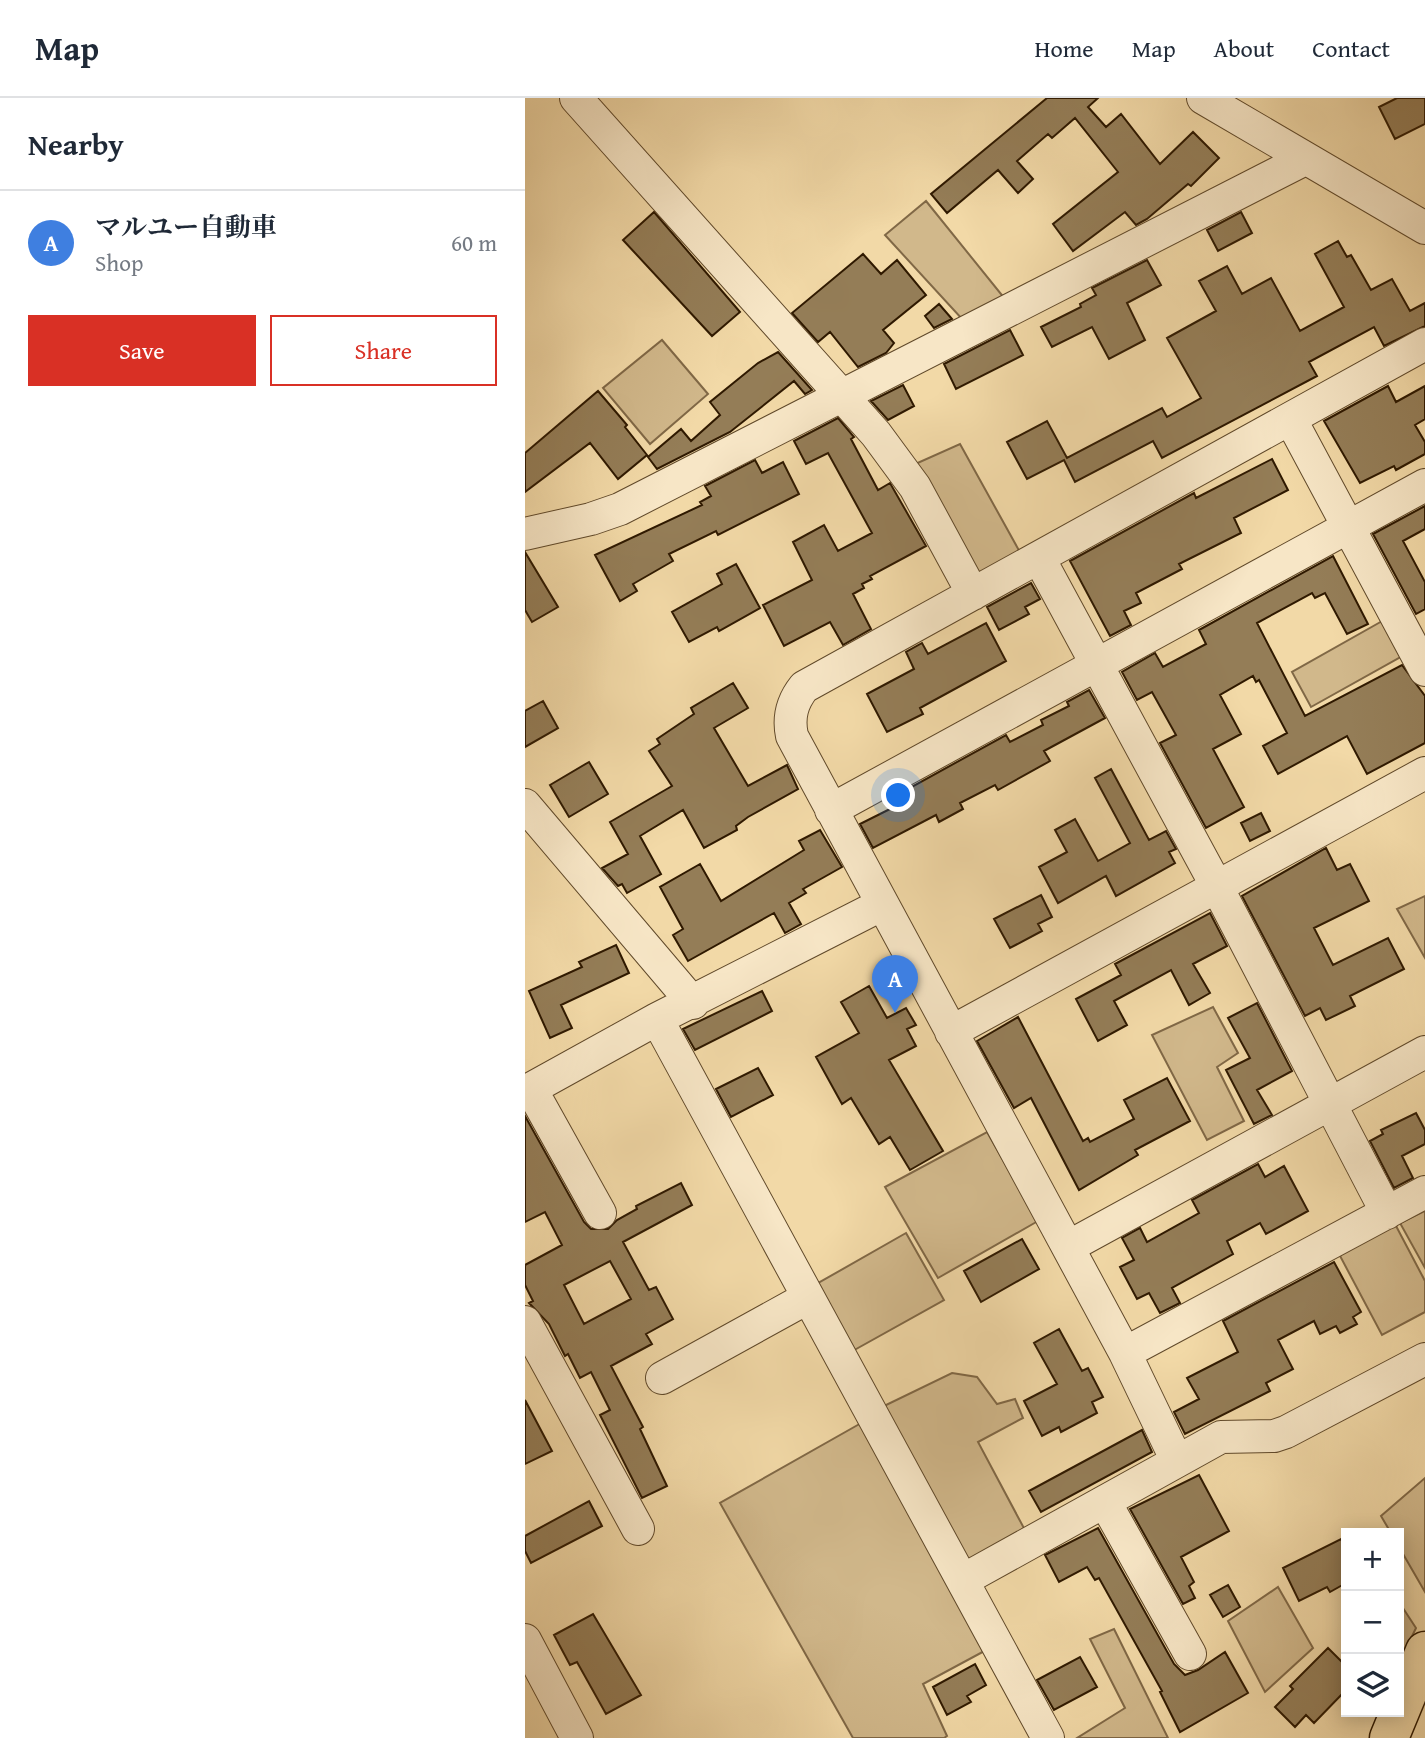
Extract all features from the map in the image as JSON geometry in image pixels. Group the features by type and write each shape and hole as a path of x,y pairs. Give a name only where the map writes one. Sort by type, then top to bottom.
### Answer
{"main road":[{"path":"1389,1738 1425,1651"}],"street":[{"path":"576,98 876,434 915,487 973,594"},
{"path":"1203,98 1412,220 1425,195"},
{"path":"525,534 591,519 620,509 1304,159"},
{"path":"1177,1461 1125,1353 792,736 789,721 796,698 804,687 1425,344"},
{"path":"1291,420 1425,670"},
{"path":"831,810 1425,485"},
{"path":"1039,558 1216,885 1387,1213"},
{"path":"951,1032 1216,885 1425,774"},
{"path":"525,805 693,1003"},
{"path":"600,1213 528,1091 657,1019 881,905"},
{"path":"657,1019 1048,1738"},
{"path":"1067,1247 1425,1052"},
{"path":"1125,1353 1425,1192"},
{"path":"662,1378 807,1298"},
{"path":"525,1322 638,1529"},
{"path":"963,1580 1221,1437 1273,1436 1286,1432 1425,1359"},
{"path":"1105,1502 1190,1654"},
{"path":"525,1640 577,1738"}],"shaded area":[{"path":"926,201 1005,299 963,320 885,235"},
{"path":"662,340 708,394 650,444 603,388"},
{"path":"960,444 1021,554 976,579 913,465"},
{"path":"1384,620 1404,655 1311,707 1292,672"},
{"path":"1425,896 1425,958 1397,909"},
{"path":"1213,1007 1238,1053 1217,1067 1244,1121 1207,1140 1152,1035"},
{"path":"987,1132 1038,1221 938,1278 885,1187"},
{"path":"1425,1211 1425,1268 1400,1223"},
{"path":"1395,1224 1425,1281 1425,1312 1382,1335 1339,1254"},
{"path":"906,1233 944,1300 849,1353 813,1286"},
{"path":"952,1373 977,1377 997,1404 1015,1399 1023,1418 978,1442 1026,1532 968,1565 884,1406"},
{"path":"863,1422 990,1648 923,1684 947,1736 944,1738 853,1738 720,1503"},
{"path":"1425,1478 1425,1592 1404,1556 1404,1528 1388,1528 1381,1516"},
{"path":"1278,1587 1313,1648 1265,1692 1228,1621"},
{"path":"1404,1610 1416,1628 1404,1653"},
{"path":"1114,1629 1168,1738 1077,1738 1125,1708 1090,1639"}],"building":[{"path":"1047,98 1098,98 1088,107 1106,127 1121,114 1160,164 1193,132 1219,158 1191,186 1188,184 1147,219 1136,225 1125,212 1073,251 1053,224 1118,172 1075,118 1052,138 1048,134 1017,161 1033,179 1018,193 998,170 947,213 931,194"},
{"path":"1397,98 1425,98 1425,124 1395,139 1379,107"},
{"path":"654,212 740,312 712,336 623,240"},
{"path":"1241,212 1252,233 1218,251 1207,230"},
{"path":"1338,241 1347,257 1351,255 1371,290 1392,279 1410,311 1425,303 1425,326 1384,346 1374,327 1309,362 1317,376 1162,458 1153,441 1075,482 1064,460 1027,479 1007,442 1047,421 1067,458 1162,408 1167,417 1201,398 1167,338 1216,311 1199,281 1227,266 1242,294 1271,278 1300,331 1344,307 1315,254"},
{"path":"863,254 881,274 897,260 926,295 883,330 894,343 886,353 858,367 830,332 818,342 792,313"},
{"path":"1147,260 1161,285 1127,303 1145,340 1109,359 1092,327 1052,347 1041,327 1081,307 1080,304 1096,295 1092,288"},
{"path":"939,304 952,319 934,328 925,316"},
{"path":"1010,330 1023,355 956,389 944,364"},
{"path":"778,352 812,390 805,394 794,381 730,432 657,469 648,457 681,429 691,441 720,415 710,402 758,363"},
{"path":"903,385 914,406 888,420 871,401"},
{"path":"1388,386 1396,402 1425,386 1425,419 1415,425 1425,442 1425,454 1396,470 1394,466 1360,483 1324,421"},
{"path":"598,391 627,425 625,427 647,455 618,479 590,443 525,492 525,453"},
{"path":"838,418 854,437 851,439 878,490 890,483 926,546 870,576 872,579 862,584 864,588 853,594 871,629 843,645 830,622 784,646 763,605 812,580 793,542 824,525 838,551 872,533 828,453 806,464 794,441"},
{"path":"1272,459 1288,490 1234,518 1241,533 1179,564 1182,569 1136,593 1141,603 1124,611 1131,625 1110,636 1070,561 1194,493 1196,498"},
{"path":"755,460 762,473 783,462 799,494 718,535 716,531 669,554 673,561 633,584 637,591 620,601 595,555 702,505 700,502 711,496 705,486"},
{"path":"1425,506 1425,529 1403,541 1425,582 1425,609 1416,614 1373,534"},
{"path":"525,552 558,607 532,622 525,610"},
{"path":"1333,556 1368,624 1347,634 1325,593 1315,598 1312,593 1257,623 1305,716 1402,665 1425,696 1425,743 1367,774 1347,736 1278,774 1263,746 1287,733 1259,680 1256,682 1253,676 1220,695 1241,734 1213,749 1244,807 1206,828 1160,743 1176,735 1152,692 1137,700 1122,672 1155,653 1163,667 1206,644 1199,630"},
{"path":"736,564 760,608 719,631 717,627 689,642 672,612 722,584 717,574"},
{"path":"1031,583 1040,599 1025,607 1029,614 999,630 987,607"},
{"path":"986,623 1006,661 920,708 923,714 887,732 867,694 914,669 906,652 922,643 928,654"},
{"path":"733,683 748,708 714,728 748,786 787,765 798,789 748,817 736,826 737,830 704,848 683,810 640,836 661,874 627,893 622,884 618,886 602,868 628,854 610,822 672,786 649,751 660,744 657,739 694,714 691,708"},
{"path":"1089,690 1105,718 1044,751 1050,761 998,790 995,785 960,803 963,809 939,822 936,815 873,848 860,824 892,808 888,800 1006,735 1010,742 1043,725 1041,720 1069,706 1067,702"},
{"path":"543,701 558,728 525,747 525,711"},
{"path":"589,762 608,794 569,817 550,785"},
{"path":"1111,769 1149,840 1166,831 1176,849 1169,852 1175,863 1116,896 1106,876 1058,903 1039,867 1067,852 1055,830 1075,819 1098,861 1130,843 1095,778"},
{"path":"1261,813 1270,831 1250,841 1241,823"},
{"path":"820,830 842,867 803,889 806,893 789,903 801,924 785,933 774,913 688,961 673,935 683,929 660,887 700,864 721,901 804,850 799,841"},
{"path":"1326,848 1337,870 1350,864 1369,901 1314,928 1333,965 1388,938 1404,969 1350,996 1355,1006 1326,1020 1320,1008 1305,1016 1242,896"},
{"path":"1041,895 1052,917 1038,924 1042,931 1010,948 994,919"},
{"path":"1210,913 1227,946 1193,964 1210,993 1189,1005 1171,970 1114,1001 1127,1025 1098,1041 1076,999 1121,975 1115,964"},
{"path":"616,945 629,973 561,1005 572,1028 550,1038 529,991 582,967 579,962"},
{"path":"869,986 887,1018 906,1008 916,1025 907,1029 916,1046 889,1060 943,1151 910,1170 890,1137 879,1144 851,1098 842,1104 816,1057 859,1033 841,1002"},
{"path":"762,991 772,1011 695,1050 683,1029"},
{"path":"1257,1003 1292,1071 1257,1090 1272,1115 1254,1124 1226,1070 1250,1058 1228,1018"},
{"path":"1018,1017 1083,1141 1088,1138 1090,1142 1134,1119 1124,1100 1167,1078 1190,1121 1135,1150 1138,1155 1079,1190 1031,1098 1014,1108 977,1041"},
{"path":"758,1068 773,1095 731,1117 716,1089"},
{"path":"1416,1113 1425,1130 1425,1144 1402,1156 1413,1178 1394,1188 1370,1141 1383,1134 1381,1130"},
{"path":"525,1116 584,1222 591,1229 608,1229 617,1220 637,1209 636,1206 681,1183 692,1205 623,1242 649,1290 656,1287 673,1319 646,1334 652,1344 611,1366 643,1427 640,1429 667,1486 642,1498 600,1415 610,1410 591,1372 580,1378 549,1324 529,1303 533,1301 525,1285 525,1265 562,1245 545,1212 525,1222","holes":["610,1261 631,1299 584,1324 564,1285"]},
{"path":"1258,1164 1265,1177 1284,1166 1308,1211 1266,1234 1260,1223 1227,1241 1233,1254 1172,1288 1180,1303 1160,1313 1149,1293 1137,1299 1120,1267 1134,1260 1122,1238 1140,1228 1147,1242 1199,1213 1192,1200"},
{"path":"1022,1239 1039,1269 981,1302 964,1271"},
{"path":"1334,1262 1361,1312 1353,1317 1357,1324 1340,1333 1336,1326 1320,1334 1314,1321 1278,1340 1293,1369 1266,1383 1270,1391 1185,1434 1174,1412 1199,1399 1187,1378 1238,1352 1223,1321"},
{"path":"1059,1329 1082,1371 1088,1368 1103,1397 1092,1402 1097,1413 1061,1432 1059,1427 1042,1436 1024,1401 1057,1384 1034,1343"},
{"path":"525,1400 552,1451 525,1464"},
{"path":"1142,1430 1152,1452 1041,1512 1029,1491"},
{"path":"1199,1475 1229,1531 1181,1557 1194,1582 1189,1586 1195,1598 1183,1604 1130,1509"},
{"path":"589,1501 602,1526 531,1563 525,1551 525,1536"},
{"path":"1098,1528 1174,1664 1185,1675 1198,1670 1225,1652 1248,1693 1180,1732 1160,1692 1162,1691 1099,1578 1095,1580 1087,1567 1059,1582 1045,1555"},
{"path":"1341,1539 1341,1586 1330,1592 1327,1587 1299,1601 1283,1568"},
{"path":"1228,1585 1240,1607 1223,1617 1210,1595"},
{"path":"593,1614 641,1695 606,1714 577,1662 570,1665 554,1635"},
{"path":"1328,1648 1341,1661 1341,1695 1314,1723 1306,1715 1295,1727 1275,1707 1293,1689 1290,1686"},
{"path":"1080,1657 1097,1687 1054,1710 1037,1680"},
{"path":"975,1664 986,1685 967,1696 971,1702 947,1715 933,1687"}],"place":[{"name":"マルユー自動車","path":"895,1013"}]}
